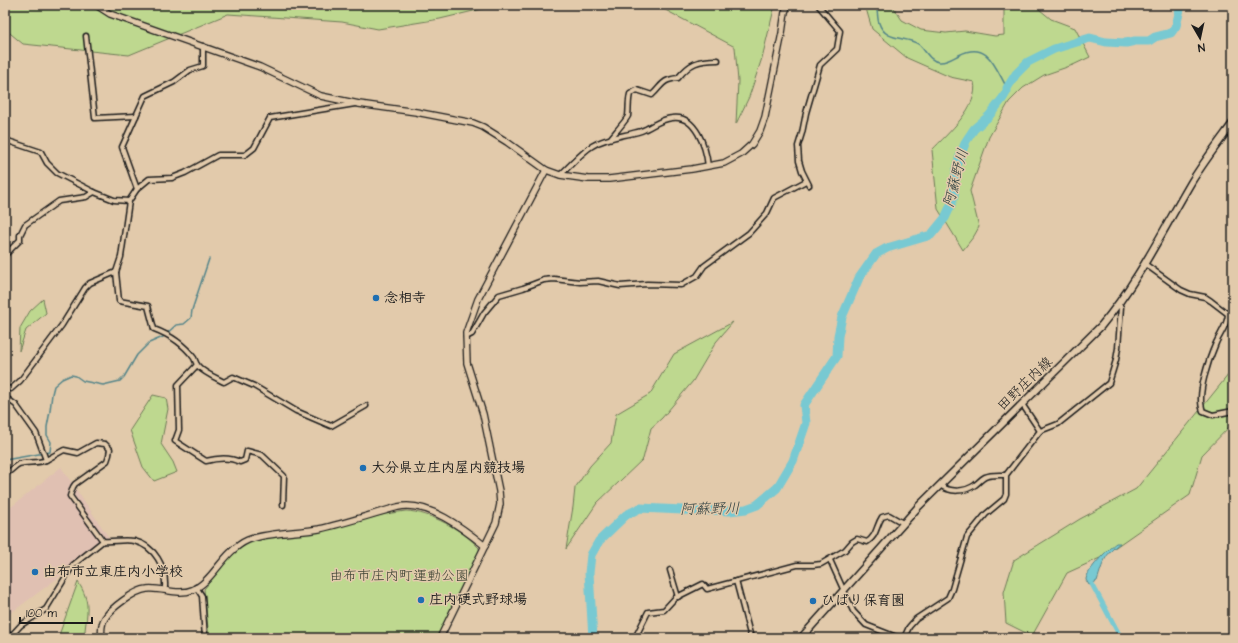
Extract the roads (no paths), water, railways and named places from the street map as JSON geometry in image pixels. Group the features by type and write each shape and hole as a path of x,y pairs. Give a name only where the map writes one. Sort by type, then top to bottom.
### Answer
{"main road":[{"name":"田野庄内線","path":"801,638 903,523 1097,331 1118,306 1145,264 1192,181 1233,123"}],"street":[{"path":"96,5 110,14 260,67 321,96 359,104 416,112 473,123 507,142 546,170 560,175 588,179 609,179 708,166 724,163 741,154 752,144 760,131 765,117 785,12 788,5"},
{"path":"466,337 472,334 484,313 499,295 544,280 554,279 580,282 598,280 620,286 648,284 681,285 697,276 704,266 749,233 767,213 774,198 807,183 799,160 798,146 820,65 838,49 840,31 818,5"},
{"path":"86,36 95,118 136,116"},
{"path":"137,189 122,147 145,96 174,82 190,70 203,66 203,46"},
{"path":"611,138 627,120 630,94 637,90 652,95 662,83 670,79 678,78 686,69 696,62 718,60"},
{"path":"359,104 270,118 254,148 245,155 218,155 172,178 149,179 137,189 129,201 122,256 116,272 119,301 148,306 154,329 172,337 179,342 194,358 197,365 210,375 224,382 233,378 254,386 296,411 331,426 366,406"},
{"path":"560,175 592,146 611,138 641,130 662,120 673,117 685,120 699,134 704,146 708,166"},
{"path":"5,140 41,152 47,163 57,173 94,192 114,200 129,201"},
{"path":"440,638 496,523 500,504 499,491 483,414 467,363 466,333 478,299 546,170"},
{"path":"5,255 20,240 20,235 25,225 59,201 86,197 94,192"},
{"path":"5,248 10,250"},
{"path":"1145,264 1180,290 1211,301 1228,314 1203,380 1201,405 1203,411 1213,415 1233,411"},
{"path":"5,388 11,389 20,381 62,325 90,282 116,272"},
{"path":"904,638 909,627 916,619 948,598 967,537 986,514 1004,499 1006,494 1006,475 1040,431 1058,424 1109,383 1118,348 1121,307 1118,306"},
{"path":"197,365 178,385 179,430 175,441 206,461 213,459 234,459 240,462 245,460 247,451 262,455 284,476 283,505"},
{"path":"5,397 16,406 36,433 46,460"},
{"path":"1022,404 1040,431"},
{"path":"5,474 10,472 18,464 40,462 64,450 78,453 96,443 105,444 110,449 110,455 107,461 75,484 70,496 103,541"},
{"path":"940,485 947,490 967,489 974,486 985,477 1006,475"},
{"path":"102,638 101,628 105,617 134,593 146,589 182,592 196,588 231,551 248,540 325,527 402,506 411,506 449,519 485,546"},
{"path":"635,638 648,612 664,610 678,597 702,584 707,589 797,565 814,565 830,560 845,550 857,539 867,542 871,540 876,534 877,524 882,517 889,516 903,523"},
{"path":"9,638 22,625 46,609 73,565 103,541 133,541 148,548 157,557 161,564 164,573 165,587"},
{"path":"830,560 853,611 866,625 899,638"},
{"path":"670,570 678,597"},
{"path":"736,581 751,638"},
{"path":"196,588 202,596 205,638"}],"water":[{"path":"1116,543 1120,543 1110,551 1103,564 1097,581 1089,585 1086,580 1093,566"}],"waterway":[{"path":"876,5 879,23 886,33 896,38 918,44 932,59 939,62 947,61 969,51 984,53 994,64 1007,88"},
{"name":"阿蘇野川","path":"593,638 589,573 591,555 599,541 626,515 640,508 704,511 746,509 757,505 777,488 793,461 806,423 804,405 837,356 838,336 842,317 859,278 876,254 887,248 931,235 945,218 954,196 956,170 966,141 974,129 989,116 1003,98 1007,88 1016,74 1028,62 1054,49 1090,38 1106,42 1126,43 1135,41 1149,41 1155,37 1171,33 1176,26 1181,5"},
{"path":"5,460 50,452 51,442 47,435 47,427 52,394 54,386 62,379 71,375 76,376 83,381 103,385 120,381 137,355 149,343 163,337 176,325 184,324 191,318 192,310 209,259"},
{"path":"1092,584 1121,638"}],"place":[{"name":"念相寺","path":"376,298"},
{"name":"大分県立庄内屋内競技場","path":"363,468"},
{"name":"由布市立東庄内小学校","path":"35,572"},
{"name":"庄内硬式野球場","path":"421,600"},
{"name":"ひばり保育園","path":"813,601"}],"park label":[{"name":"由布市庄内町運動公園","path":"399,576"}]}
